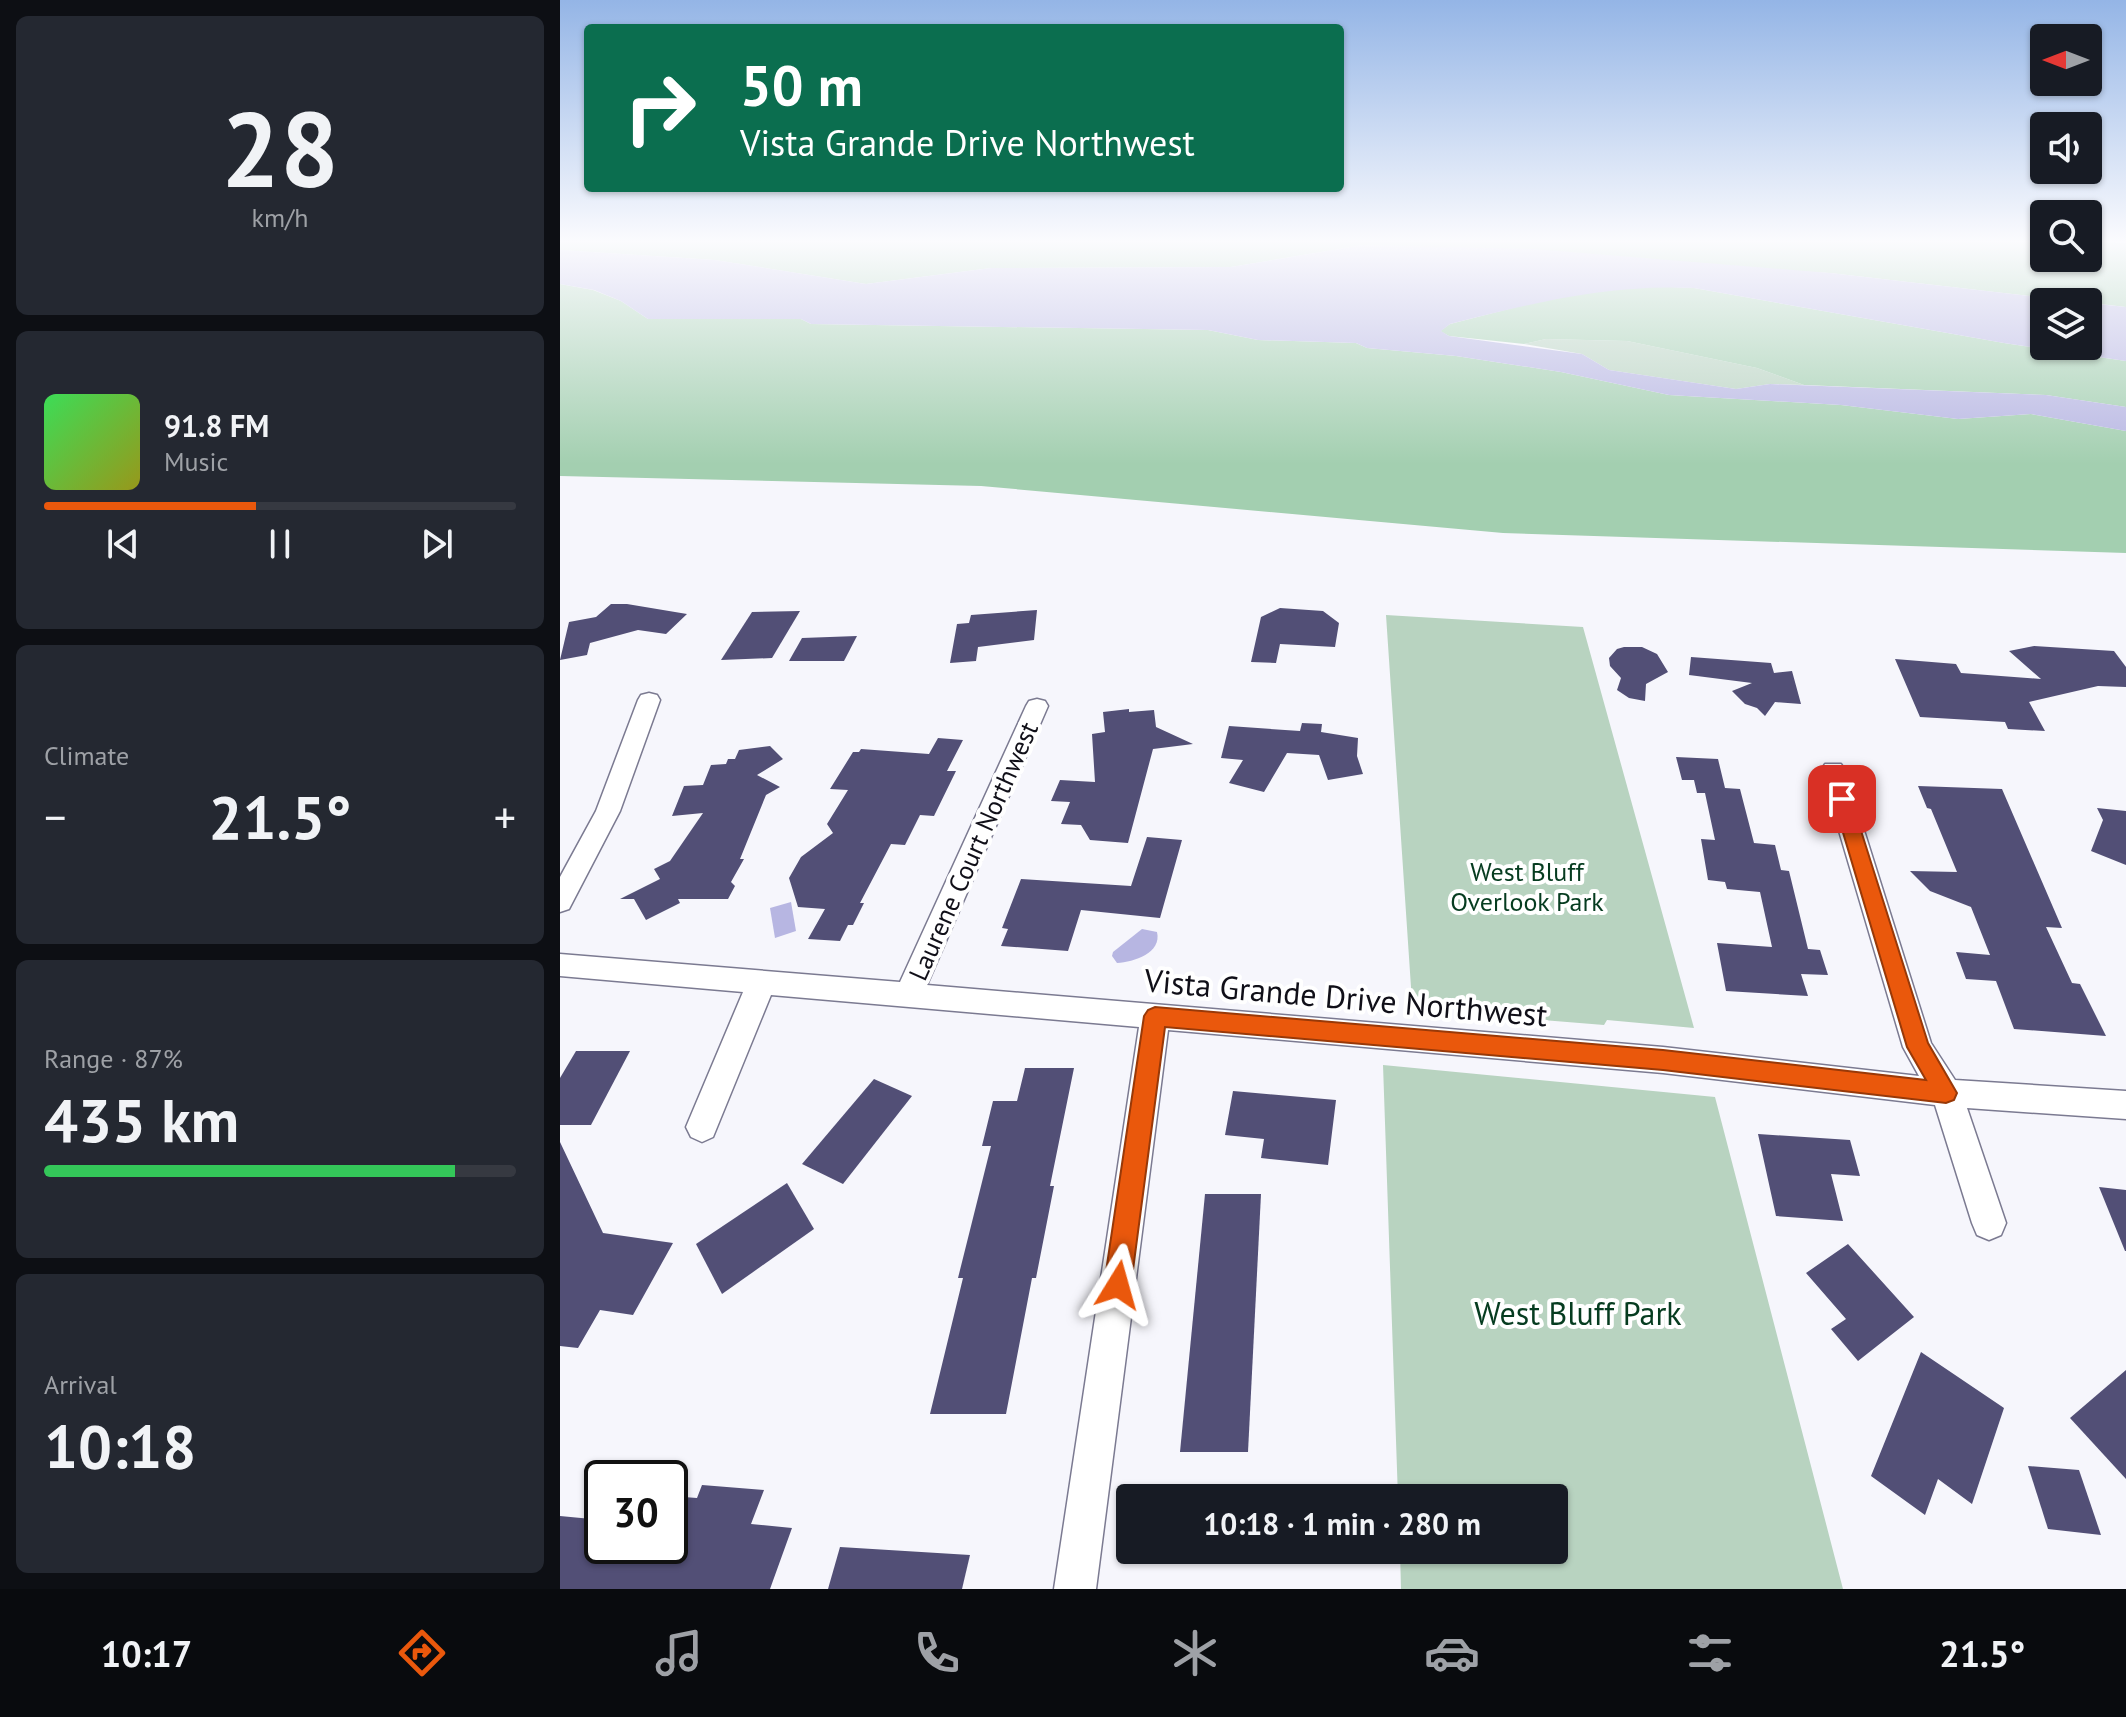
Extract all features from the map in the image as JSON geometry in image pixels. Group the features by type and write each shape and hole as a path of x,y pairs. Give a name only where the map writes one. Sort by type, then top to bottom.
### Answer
{"street":[{"path":"560,902 608,811 649,700"},
{"name":"Laurene Court Northwest","path":"908,996 1037,706"},
{"path":"1833,770 1918,1047 1946,1093 1989,1223"},
{"name":"Vista Grande Drive Northwest","path":"560,965 1663,1060 1946,1093 2126,1105"},
{"path":"702,1127 761,984"},
{"path":"1075,1589 1155,1016"}],"green space":[{"path":"560,316 801,319 811,324 1208,330 1258,340 1356,343 1367,348 1456,356 1561,372 1669,395 1841,405 1958,419 2031,414 2126,431 2126,553 1503,533 981,486 560,476"},
{"path":"1481,316 1853,316 2030,347 2030,360 2102,360 2102,357 2126,361 2126,407 2046,395 1804,385 1757,368 1627,341 1546,339 1524,344 1449,336 1440,331 1450,324"},
{"path":"1546,339 1627,341 1757,368 1804,385 1770,384 1736,389 1609,370 1582,354 1524,344"},
{"name":"West Bluff Overlook Park","path":"1386,615 1583,627 1694,1028 1607,1020 1604,1025 1481,1015 1475,1008 1412,1002"},
{"name":"West Bluff Park","path":"1383,1065 1715,1097 1843,1589 1401,1589 1400,1564 1568,1564 1568,1484 1398,1484"}],"water":[{"path":"644,316 1482,316 1450,324 1441,331 1449,336 1582,354 1609,370 1736,389 1770,384 2046,395 2126,407 2126,431 2031,414 1958,419 1841,405 1669,395 1561,372 1456,356 1367,348 1356,343 1258,340 1208,330 811,324 801,319 648,319"},
{"path":"1853,316 2030,316 2030,347 2004,343"},
{"path":"2102,316 2126,316 2126,361 2102,357"},
{"path":"791,902 796,931 775,938 770,908"},
{"path":"1142,929 1157,932 1155,946 1145,955 1117,963 1113,952"}],"building":[{"path":"611,604 687,614 666,634 638,630 590,643 587,655 560,660 569,622 596,617"},
{"path":"1280,608 1323,611 1339,623 1335,647 1280,644 1276,663 1251,662 1261,617"},
{"path":"1037,610 1034,640 978,647 976,661 950,663 957,624 969,623 971,615"},
{"path":"800,611 772,658 721,660 752,612"},
{"path":"857,636 844,661 789,661 802,638"},
{"path":"2034,646 2114,651 2126,667 2126,687 2098,686 2029,702 2045,731 2008,729 2005,722 1920,717 1895,659 1956,664 1961,673 2041,679 2009,651"},
{"path":"1642,647 1657,654 1668,672 1646,684 1645,701 1629,698 1617,690 1621,678 1610,666 1609,658 1617,649"},
{"path":"1691,657 1771,663 1774,673 1792,671 1801,704 1775,702 1765,716 1757,708 1745,704 1732,691 1752,683 1689,675"},
{"path":"1129,709 1129,712 1154,710 1156,727 1193,744 1153,749 1128,843 1090,840 1081,825 1061,824 1070,802 1051,801 1060,780 1095,782 1092,734 1105,732 1103,712"},
{"path":"1302,723 1322,724 1321,732 1358,738 1357,756 1363,774 1328,780 1319,755 1287,753 1264,792 1229,783 1243,760 1221,758 1229,726 1300,731"},
{"path":"938,738 963,740 947,771 956,771 934,816 920,815 905,845 891,844 860,903 864,903 853,925 848,925 840,941 808,939 825,909 798,907 789,878 801,857 833,833 827,824 848,790 830,789 853,752 861,749 929,754"},
{"path":"770,746 783,759 757,775 780,787 766,795 740,859 744,859 731,882 735,886 728,899 678,899 680,903 646,920 634,899 620,899 660,879 654,869 670,861 703,813 672,816 684,786 703,785 711,765 726,764 728,759 735,759 739,750"},
{"path":"1676,757 1718,759 1725,788 1740,789 1754,843 1775,845 1781,870 1789,871 1808,949 1820,950 1828,975 1801,974 1808,996 1726,991 1717,943 1772,947 1760,892 1727,889 1725,882 1708,880 1701,839 1715,840 1705,793 1697,793 1694,780 1682,780"},
{"path":"1918,786 2002,789 2062,928 2046,927 2072,983 2080,984 2106,1036 2014,1029 1996,981 1966,979 1956,952 1990,955 1971,907 1930,891 1910,871 1957,872"},
{"path":"2097,808 2126,811 2126,865 2091,851 2103,820"},
{"path":"1147,837 1182,840 1160,918 1081,910 1068,951 1001,946 1008,929 1002,928 1021,879 1131,886"},
{"path":"576,1051 630,1051 591,1125 560,1125 560,1078"},
{"path":"1025,1068 1074,1068 1050,1186 1054,1186 1036,1278 1032,1278 1006,1414 930,1414 963,1278 958,1278 991,1146 982,1146 993,1101 1017,1101"},
{"path":"874,1079 912,1096 843,1184 802,1164"},
{"path":"1233,1091 1336,1100 1328,1165 1261,1158 1264,1139 1225,1135"},
{"path":"1758,1134 1850,1140 1860,1176 1831,1174 1843,1221 1776,1216"},
{"path":"560,1142 603,1233 673,1243 633,1315 600,1310 578,1348 560,1346"},
{"path":"787,1183 814,1229 722,1294 696,1244"},
{"path":"2099,1187 2126,1190 2126,1251 2125,1251"},
{"path":"1205,1194 1261,1194 1248,1452 1180,1452"},
{"path":"1848,1244 1914,1317 1858,1361 1831,1329 1846,1319 1806,1273"},
{"path":"1921,1352 2004,1408 1972,1504 1938,1479 1925,1515 1871,1476"},
{"path":"2126,1370 2126,1479 2070,1418"},
{"path":"2028,1466 2079,1470 2101,1535 2048,1529"},
{"path":"702,1485 764,1490 751,1524 792,1528 770,1589 560,1589 560,1516 584,1518 584,1564 688,1564 688,1497 697,1498"},
{"path":"840,1547 970,1555 962,1589 828,1589"}],"route":[{"path":"1118,1285 1155,1016 1663,1060 1946,1093 1918,1047 1842,799"}]}
